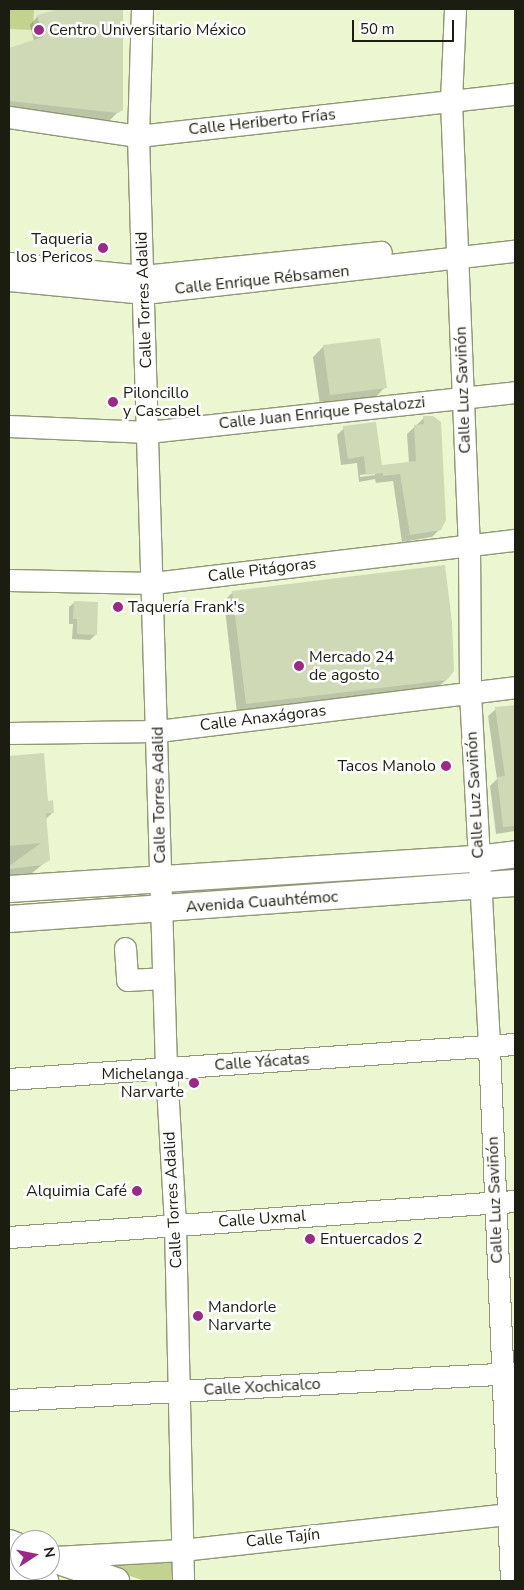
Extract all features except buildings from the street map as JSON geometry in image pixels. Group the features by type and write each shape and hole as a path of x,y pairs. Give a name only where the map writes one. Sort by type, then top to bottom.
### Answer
{"main road":[{"name":"Avenida Cuauhtémoc","path":"478,874 515,854"},
{"name":"Avenida Cuauhtémoc","path":"9,919 161,896 478,874 515,883"},
{"name":"Avenida Cuauhtémoc","path":"9,889 161,896"},
{"path":"60,1561 116,1581"},
{"path":"9,1569 45,1581"}],"street":[{"name":"Calle Torres Adalid","path":"142,9 138,136 158,731 166,1068 176,1225 183,1581"},
{"name":"Calle Luz Saviñón","path":"455,9 451,101 469,545 470,693 478,874 490,1047 494,1203 509,1373 512,1513 511,1581"},
{"name":"Calle Heriberto Frías","path":"9,117 138,136 515,94"},
{"name":"Calle Enrique Rébsamen","path":"457,251 515,237"},
{"name":"Calle Enrique Rébsamen","path":"9,280 144,285 457,251 515,251"},
{"name":"Calle Enrique Rébsamen","path":"9,262 144,285"},
{"name":"Calle Juan Enrique Pestalozzi","path":"9,426 148,432 515,392"},
{"name":"Calle Pitágoras","path":"9,580 153,583 515,540"},
{"name":"Calle Anaxágoras","path":"9,733 158,731 515,687"},
{"path":"478,874 499,866 515,864"},
{"path":"478,874 500,880 515,878"},
{"path":"9,908 161,896"},
{"path":"124,948 127,980 164,978"},
{"name":"Calle Yácatas","path":"9,1079 515,1044"},
{"name":"Calle Uxmal","path":"9,1237 515,1201"},
{"name":"Calle Xochicalco","path":"9,1400 509,1373"},
{"name":"Calle Tajín","path":"60,1557 182,1550 512,1513"}],"shaded area":[{"name":"Centro Universitario México","path":"9,9 123,9 123,16 9,48"},
{"path":"9,9 34,9 33,30 9,29"},
{"path":"177,1553 177,1581 145,1581 115,1571 115,1563"}],"place":[{"name":"Centro Universitario México","path":"39,30"},
{"name":"Taqueria los Pericos","path":"103,248"},
{"name":"Piloncillo y Cascabel","path":"113,402"},
{"name":"Taquería Frank's","path":"118,607"},
{"name":"Mercado 24 de agosto","path":"299,666"},
{"name":"Tacos Manolo","path":"446,766"},
{"name":"Michelanga Narvarte","path":"194,1083"},
{"name":"Alquimia Café","path":"137,1191"},
{"name":"Entuercados 2","path":"310,1239"},
{"name":"Mandorle Narvarte","path":"198,1316"}]}
